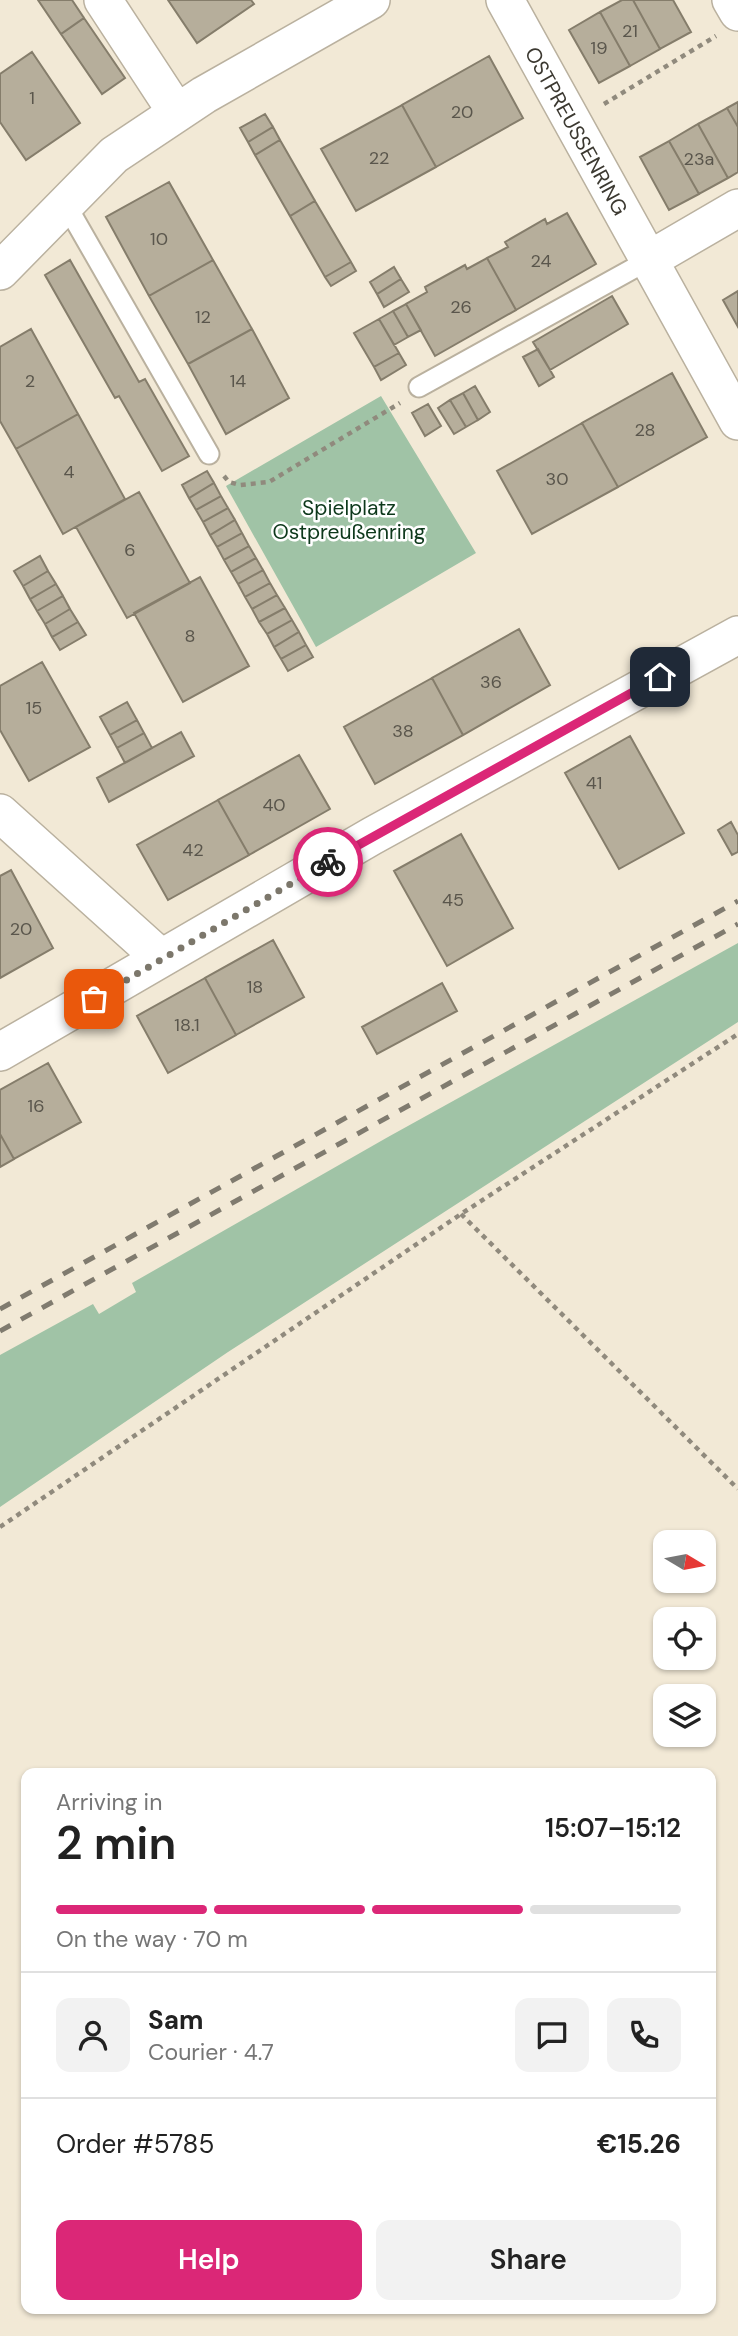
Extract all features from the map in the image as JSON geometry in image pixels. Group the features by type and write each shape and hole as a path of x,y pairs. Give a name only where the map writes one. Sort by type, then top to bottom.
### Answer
{"street":[{"path":"103,0 177,113"},
{"path":"0,271 114,155 177,113 371,0"},
{"name":"OSTPREUSSENRING","path":"505,0 647,261 738,421"},
{"path":"647,261 738,208"},
{"path":"0,1052 372,836 738,635"},
{"path":"0,813 162,958"}],"lane":[{"path":"65,203 209,454"},
{"path":"419,387 647,261"}],"path":[{"path":"571,123 732,14"},
{"path":"209,454 229,482 240,485 269,482 390,412 419,387"},
{"path":"0,1527 461,1214 738,1034"},
{"path":"461,1214 738,1489"}],"green space":[{"name":"Spielplatz Ostpreußenring","path":"381,396 476,553 316,647 226,486"},
{"path":"738,943 738,1022 228,1352 0,1507 0,1355 93,1304 99,1314 136,1292 132,1283"}],"building":[{"path":"38,0 72,0 84,18 61,34"},
{"path":"168,0 251,0 254,4 197,43"},
{"path":"622,0 633,0 660,49 630,66 600,12"},
{"path":"633,0 673,0 691,32 660,49"},
{"path":"600,12 630,66 599,83 569,30"},
{"path":"84,18 125,78 102,94 61,34"},
{"path":"32,52 80,123 26,160 0,122 0,74"},
{"path":"489,56 523,118 436,167 402,105"},
{"path":"738,102 738,127 727,108"},
{"path":"402,105 436,167 356,211 321,149"},
{"path":"727,108 738,127 738,172 728,178 698,124"},
{"path":"265,114 273,127 248,142 240,128"},
{"path":"698,124 728,178 699,194 669,141"},
{"path":"273,127 280,140 255,155 248,142"},
{"path":"280,140 315,201 290,216 255,155"},
{"path":"669,141 699,194 669,210 640,157"},
{"path":"169,182 213,260 149,296 106,217"},
{"path":"315,201 351,262 325,277 290,216"},
{"path":"567,213 596,264 516,310 487,258 508,247 505,242 545,219 547,224"},
{"path":"487,258 516,310 435,356 406,304 427,292 425,287 465,265 467,269"},
{"path":"70,260 139,382 145,379 189,456 162,471 119,396 115,398 45,275"},
{"path":"213,260 252,329 188,364 149,296"},
{"path":"351,262 356,271 331,286 325,277"},
{"path":"394,267 401,279 377,294 370,282"},
{"path":"401,279 409,292 384,307 377,294"},
{"path":"738,291 738,327 723,300"},
{"path":"612,296 628,324 550,370 533,342"},
{"path":"406,304 421,330 408,337 393,311"},
{"path":"393,311 408,337 394,345 379,319"},
{"path":"379,319 399,353 374,367 354,333"},
{"path":"31,329 78,414 16,449 0,421 0,347"},
{"path":"252,329 289,398 226,434 188,364"},
{"path":"538,349 554,377 539,386 523,357"},
{"path":"399,353 406,365 381,380 374,367"},
{"path":"672,373 707,437 618,487 582,423"},
{"path":"475,386 490,412 478,420 463,393"},
{"path":"463,393 478,420 466,427 450,400"},
{"path":"450,400 466,427 454,434 438,408"},
{"path":"428,404 441,426 425,436 412,413"},
{"path":"78,414 125,499 63,534 16,449"},
{"path":"582,423 618,487 532,534 497,471"},
{"path":"207,471 214,483 189,498 182,485"},
{"path":"214,483 221,496 196,510 189,498"},
{"path":"139,492 190,583 127,618 76,527"},
{"path":"221,496 228,508 203,522 196,510"},
{"path":"228,508 235,520 210,535 203,522"},
{"path":"235,520 242,533 217,547 210,535"},
{"path":"242,533 249,546 224,560 217,547"},
{"path":"249,546 256,558 231,572 224,560"},
{"path":"40,556 48,571 23,586 14,571"},
{"path":"256,558 263,570 238,584 231,572"},
{"path":"263,570 270,583 245,597 238,584"},
{"path":"48,571 56,584 30,599 23,586"},
{"path":"200,577 249,666 183,702 134,613"},
{"path":"270,583 277,595 252,609 245,597"},
{"path":"56,584 63,596 37,611 30,599"},
{"path":"277,595 285,608 259,622 252,609"},
{"path":"63,596 70,609 45,624 37,611"},
{"path":"285,608 292,620 267,634 259,622"},
{"path":"70,609 78,622 52,637 45,624"},
{"path":"292,620 299,632 274,647 267,634"},
{"path":"78,622 86,635 60,650 52,637"},
{"path":"519,629 550,685 463,735 432,678"},
{"path":"299,632 306,645 281,659 274,647"},
{"path":"306,645 313,657 288,671 281,659"},
{"path":"42,662 90,747 29,781 0,730 0,686"},
{"path":"432,678 463,735 375,784 344,727"},
{"path":"127,702 137,720 110,735 100,717"},
{"path":"137,720 144,733 117,748 110,735"},
{"path":"181,732 194,756 109,802 97,778"},
{"path":"144,733 152,748 125,763 117,748"},
{"path":"630,736 684,833 619,869 565,773"},
{"path":"299,755 330,809 249,855 218,800"},
{"path":"218,800 249,855 168,900 137,845"},
{"path":"731,822 738,835 738,852 732,855 718,830"},
{"path":"461,834 513,928 447,966 394,871"},
{"path":"11,870 53,948 0,978 0,876"},
{"path":"273,940 304,997 236,1035 205,978"},
{"path":"205,978 236,1035 168,1073 137,1016"},
{"path":"442,983 457,1011 377,1054 362,1027"},
{"path":"48,1063 81,1122 14,1159 0,1134 0,1090"},
{"path":"0,1134 14,1159 0,1167"}],"railway":[{"path":"0,1309 738,901"},
{"path":"0,1331 738,924"}],"way so far":[{"path":"94,999 328,862"}],"route":[{"path":"328,862 660,677"}]}
